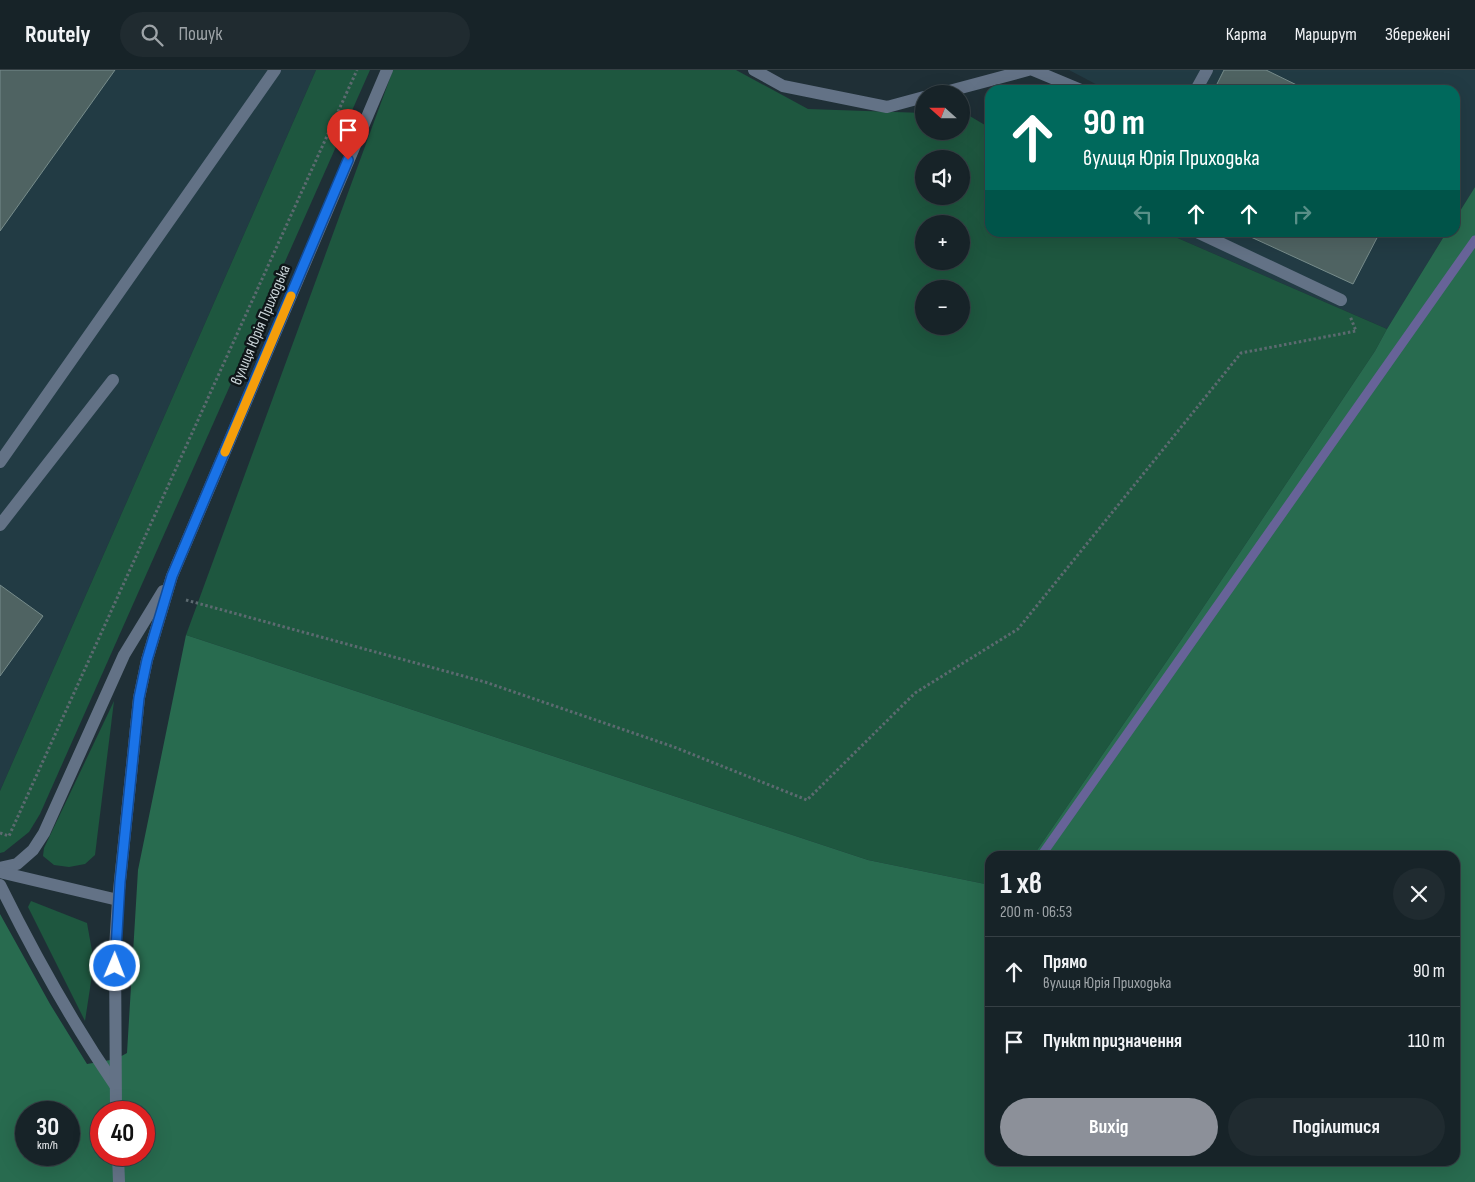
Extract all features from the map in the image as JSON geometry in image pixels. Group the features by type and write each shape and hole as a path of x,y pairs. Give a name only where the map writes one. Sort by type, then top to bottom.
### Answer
{"street":[{"path":"0,462 275,70"},
{"name":"вулиця Юрія Приходька","path":"116,1101 115,948 118,900 139,698 147,660 172,576 387,70"},
{"path":"754,70 783,86 887,107 915,99"},
{"path":"970,85 1028,70"},
{"path":"1033,70 1069,85"},
{"path":"1199,85 1207,70"},
{"path":"1208,237 1341,300"},
{"path":"0,525 113,380"},
{"path":"0,870 17,864 33,850 44,833 124,655 172,576"},
{"path":"0,870 118,900"},
{"path":"0,885 19,924 88,1045 115,1085"},
{"path":"118,1166 119,1182"}],"path":[{"path":"0,833 9,836 357,70"},
{"path":"167,593 197,604 485,682 674,747 806,800 916,693 1018,629 1242,354 1356,332 1341,300"}],"shaded area":[{"path":"0,70 316,70 0,791"},
{"path":"1069,70 1475,70 1475,187 1460,211 1460,85 1098,85"},
{"path":"1175,237 1444,237 1387,329"}],"green space":[{"path":"316,70 370,70 40,814 29,832 4,852 0,853 0,791"},
{"path":"393,70 736,70 808,109 915,113 915,140 970,140 970,116 985,125 985,237 1175,237 1387,329 1375,351 1186,633 1036,851 985,851 985,884 868,860 186,635"},
{"path":"1475,187 1475,1182 0,1182 0,914 50,1004 87,1064 116,1059 127,1053 138,870 186,635 868,860 985,884 985,1166 1460,1166 1460,851 1036,851 1186,633 1375,351 1444,237 1460,237 1460,211"},
{"path":"114,701 95,855 85,864 69,867 54,865 43,856 44,848"},
{"path":"31,901 87,923 94,962 85,1021 28,907"}],"building":[{"path":"0,70 115,70 0,231"},
{"path":"1224,70 1266,70 1297,85 1216,85"},
{"path":"1251,237 1377,237 1353,284"},
{"path":"0,585 43,616 0,676"}],"waterway":[{"path":"1045,851 1475,240"}],"slow traffic":[{"path":"225,452 291,296"}],"route":[{"path":"115,966 118,900 139,698 147,660 172,576 348,160"}]}
